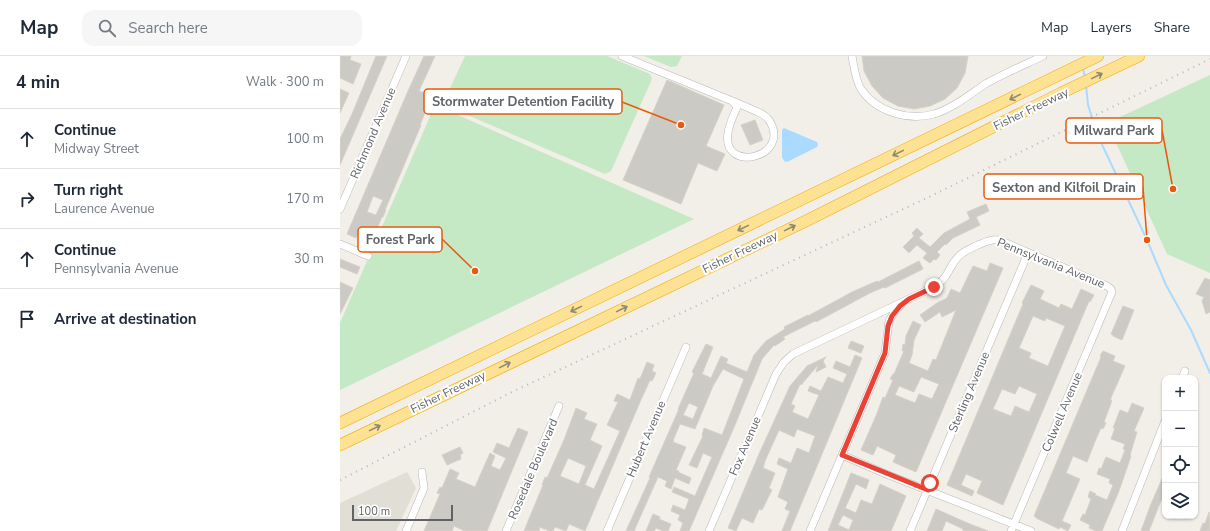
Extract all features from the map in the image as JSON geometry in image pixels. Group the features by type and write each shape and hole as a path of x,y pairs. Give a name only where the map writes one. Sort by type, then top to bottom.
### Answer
{"highway":[{"name":"Fisher Freeway","path":"340,423 1098,56"},
{"name":"Fisher Freeway","path":"340,445 808,220 1061,93 1139,56"}],"street":[{"name":"Richmond Avenue","path":"340,209 406,56"},
{"path":"622,56 733,102 766,116 774,130 774,138 763,154 755,158 738,155 732,151 728,144 727,134 737,107 733,102"},
{"path":"852,56 856,78 861,88 872,102 885,110 911,116 935,114 947,109 989,82 1042,56"},
{"name":"Pennsylvania Avenue","path":"784,362 793,354 938,284 946,276 954,262 960,256 988,240 999,240 1107,286 1112,292"},
{"path":"340,244 368,256"},
{"name":"Sterling Avenue","path":"910,531 1028,253"},
{"name":"Colwell Avenue","path":"1012,528 1112,292"},
{"path":"810,531 885,353 889,321 900,306 909,299"},
{"name":"Hubert Avenue","path":"607,531 686,347"},
{"name":"Fox Avenue","path":"709,531 776,374 784,362"},
{"name":"Rosedale Boulevard","path":"506,531 559,406"},
{"path":"1122,531 1162,429"},
{"path":"842,455 928,490 1012,528 1031,531"},
{"path":"406,531 424,488 422,472"}],"shaded area":[{"path":"407,472 416,488 396,531 340,531 340,503"}],"green space":[{"path":"465,56 607,56 650,74 652,79 611,171 605,174 444,105 444,101"},
{"path":"644,56 682,56 677,66 671,67"},
{"path":"1210,75 1210,273 1167,254 1107,123"},
{"path":"435,105 694,219 340,390 340,323"}],"water":[{"path":"784,128 817,142 817,147 787,162 784,161 782,157 782,130"}],"building":[{"path":"340,56 351,56 350,60 361,64 353,84 340,78"},
{"path":"376,56 387,56 340,165 340,139"},
{"path":"424,56 435,56 419,91 434,97 431,103 429,103 383,217 372,240 358,234 356,238 347,234","holes":["373,196 383,200 376,215 367,212"]},
{"path":"862,56 968,56 965,73 957,88 945,99 930,106 914,109 898,106 883,98 872,86 864,71"},
{"path":"667,80 724,105 706,146 725,154 717,171 698,163 681,204 623,180"},
{"path":"340,89 349,93 340,113"},
{"path":"755,120 763,140 750,145 741,125"},
{"path":"986,204 989,211 976,217 980,225 953,238 946,245 945,244 937,252 940,255 936,260 934,259 930,263 923,258 927,253 917,245 909,253 903,247 914,236 912,233 917,228 923,234 919,238 930,247 944,233 970,219 967,212"},
{"path":"340,259 360,267 357,274 340,267"},
{"path":"919,261 923,269 885,288 884,287 870,293 816,322 815,321 783,337 785,339 775,346 774,345 762,359 689,531 680,531 683,523 678,520 680,515 671,511 673,505 685,510 689,499 672,492 674,487 695,496 712,457 703,453 697,468 689,465 703,436 704,428 722,435 744,379 723,369 713,386 695,429 680,424 674,438 673,442 686,447 676,470 691,478 689,484 675,478 671,489 665,486 667,481 658,477 634,531 626,531 694,373 692,372 706,344 713,347 702,374 711,378 721,356 728,359 726,363 747,372 754,355 766,341 785,329 784,327 808,316 852,292 877,281 878,282","holes":["689,403 698,407 693,419 683,415"]},
{"path":"990,263 1003,268 916,472 893,462 896,455 877,446 873,455 861,450 883,397 885,398 893,380 890,379 894,374 904,351 902,351 903,344 905,345 906,336 913,321 921,325 914,340 912,355 909,363 928,371 933,359 936,360 956,310 942,317 940,312 925,322 920,315 947,298 951,289 960,293 973,266 987,271","holes":["921,377 939,384 932,399 919,394 915,403 895,395 899,386 914,392"]},
{"path":"1205,278 1210,280 1210,312 1206,314 1202,301 1204,297 1196,294"},
{"path":"340,282 353,288 340,314"},
{"path":"1031,285 1044,291 1040,299 1059,308 1061,304 1072,309 1081,289 1094,295 1090,302 1089,301 1003,505 977,493 982,481 966,474 961,485 974,491 972,496 947,485 1023,304 1022,303","holes":["1033,316 1045,321 1046,318 1065,326 1048,366 1029,358 1031,353 1019,348","1019,386 1037,394 1029,412 1015,406 1011,416 993,409 1002,389 1015,394"]},
{"path":"1123,306 1134,310 1122,340 1111,334"},
{"path":"851,341 864,346 861,353 848,348"},
{"path":"1103,351 1115,356 1113,361 1125,366 1110,400 1112,400 1104,422 1106,423 1103,429 1101,428 1087,462 1073,456 1066,473 1080,479 1062,521 1071,525 1068,531 1060,527 1059,529 1034,516"},
{"path":"855,355 862,358 790,531 782,531 790,511 785,509 788,502 778,497 788,469 777,464 779,458 791,463 797,448 809,453 815,436 797,429 794,437 779,430 763,468 775,473 769,488 772,490 762,510 759,509 753,523 742,518 736,531 728,528 759,454 790,386 807,366 826,357 823,361 826,367 816,372 818,365 801,385 800,384 791,404 795,406 792,412 808,419 819,395 808,391 810,386 821,391 828,377 843,383 847,374 833,368 836,361 850,367"},
{"path":"647,362 654,365 652,371 656,373 652,381 650,380 640,402 585,531 569,524 566,531 555,527 553,531 549,531 540,527 539,531 524,531 545,477 547,478 576,408 587,413 584,419 597,424 590,440 602,446 585,485 594,489 620,431 607,425 618,402 614,401 617,394 630,400 638,378 640,379","holes":["568,458 586,466 579,484 560,476"]},
{"path":"1132,403 1144,408 1134,431 1137,432 1130,455 1131,456 1119,491 1102,531 1096,531 1089,528 1090,525 1080,520 1083,514 1085,515 1091,499 1088,497 1090,491 1107,500 1113,485 1109,483 1110,479 1097,474 1106,457 1120,463 1125,450 1123,449 1125,444 1111,439 1115,428 1113,428 1120,410 1128,413"},
{"path":"518,428 528,432 487,531 465,531 454,526 452,531 424,531 440,494 437,493 440,487 442,488 450,469 459,473 456,479 475,487 490,453 495,456 491,466 500,470 506,458 493,452 497,443 509,448"},
{"path":"460,447 463,453 460,455 461,459 447,465 442,455"},
{"path":"851,473 869,480 866,489 856,484 845,508 856,513 861,500 872,504 880,484 906,496 891,531 828,531","holes":["843,515 853,520 849,530 838,525"]},
{"path":"1162,479 1162,499 1149,531 1141,531"},
{"path":"936,509 988,531 963,531 963,529 946,521 942,531 927,531"},
{"path":"1209,512 1210,531 1200,531 1203,523 1205,524"},
{"path":"653,514 660,517 659,519 671,524 668,531 663,531 656,528 654,531 646,531"}],"waterway":[{"path":"1083,67 1085,79"},
{"path":"1086,85 1088,105 1098,136 1147,240 1166,285 1191,330 1210,373"}],"railway":[{"path":"340,480 512,392 929,197 1210,59"}],"place":[{"name":"Stormwater Detention Facility","path":"681,125"},
{"name":"Milward Park","path":"1173,189"},
{"name":"Sexton and Kilfoil Drain","path":"1147,240"},
{"name":"Forest Park","path":"475,271"}],"route":[{"path":"930,483 928,490 842,455 885,353 889,321 895,311 909,299 934,287"}]}
